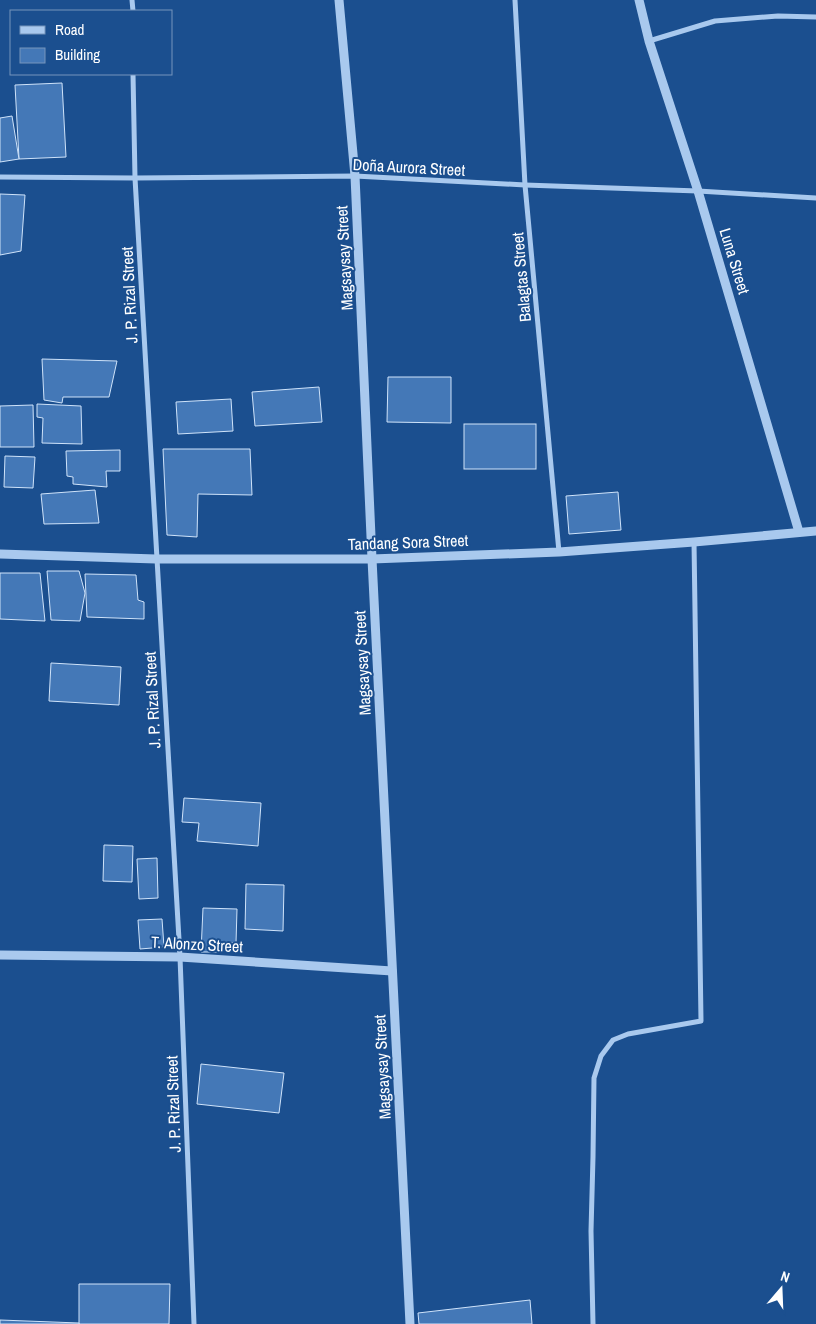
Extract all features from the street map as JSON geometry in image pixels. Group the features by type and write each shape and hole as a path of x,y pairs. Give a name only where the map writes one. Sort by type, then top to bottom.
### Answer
{"street":[{"name":"Magsaysay Street","path":"339,0 355,176 410,1324"},
{"name":"Balagtas Street","path":"515,0 525,185 559,552"},
{"name":"Luna Street","path":"639,0 649,41 698,191 799,532"},
{"path":"649,41 715,21 778,16 816,17"},
{"name":"J. P. Rizal Street","path":"133,75 135,178 180,957 194,1324"},
{"name":"Doña Aurora Street","path":"0,177 355,176 816,198"},
{"name":"Tandang Sora Street","path":"0,554 156,559 372,559 559,552 816,531"},
{"path":"593,1324 591,1231 594,1157 594,1078 601,1056 613,1040 628,1034 701,1021 694,542"},
{"name":"T. Alonzo Street","path":"0,955 180,957 392,971"}],"building":[{"path":"62,83 66,157 19,159 15,85"},
{"path":"12,116 19,159 0,162 0,118"},
{"path":"0,194 25,195 21,251 0,255"},
{"path":"42,359 117,361 109,397 63,397 62,403 44,400"},
{"path":"388,377 451,377 451,423 387,422"},
{"path":"319,387 322,422 255,426 252,392"},
{"path":"231,399 233,431 178,434 176,402"},
{"path":"37,404 81,406 82,444 42,443 43,418 37,417"},
{"path":"33,405 34,447 0,447 0,406"},
{"path":"464,424 536,424 536,469 464,469"},
{"path":"163,449 250,449 252,495 198,494 197,537 167,535"},
{"path":"120,450 120,471 106,471 107,487 73,484 73,477 67,476 66,451"},
{"path":"5,456 35,457 33,488 4,487"},
{"path":"95,490 99,523 44,524 41,494"},
{"path":"618,492 621,530 569,534 566,496"},
{"path":"47,571 79,571 85,593 80,621 51,620"},
{"path":"0,573 40,573 45,621 0,619"},
{"path":"85,574 136,575 138,600 144,602 144,619 87,617"},
{"path":"51,663 121,667 119,705 49,701"},
{"path":"184,798 261,803 258,846 197,841 199,823 182,822"},
{"path":"104,845 133,846 132,882 103,881"},
{"path":"157,858 158,898 139,899 137,859"},
{"path":"246,884 284,885 283,931 245,929"},
{"path":"203,908 237,909 236,943 222,942 222,952 201,952"},
{"path":"162,919 164,947 140,949 138,920"},
{"path":"201,1064 284,1073 279,1113 197,1104"},
{"path":"79,1284 170,1284 169,1324 79,1324"},
{"path":"530,1300 532,1324 419,1324 418,1313"},
{"path":"0,1320 79,1323 79,1324 0,1324"}]}
